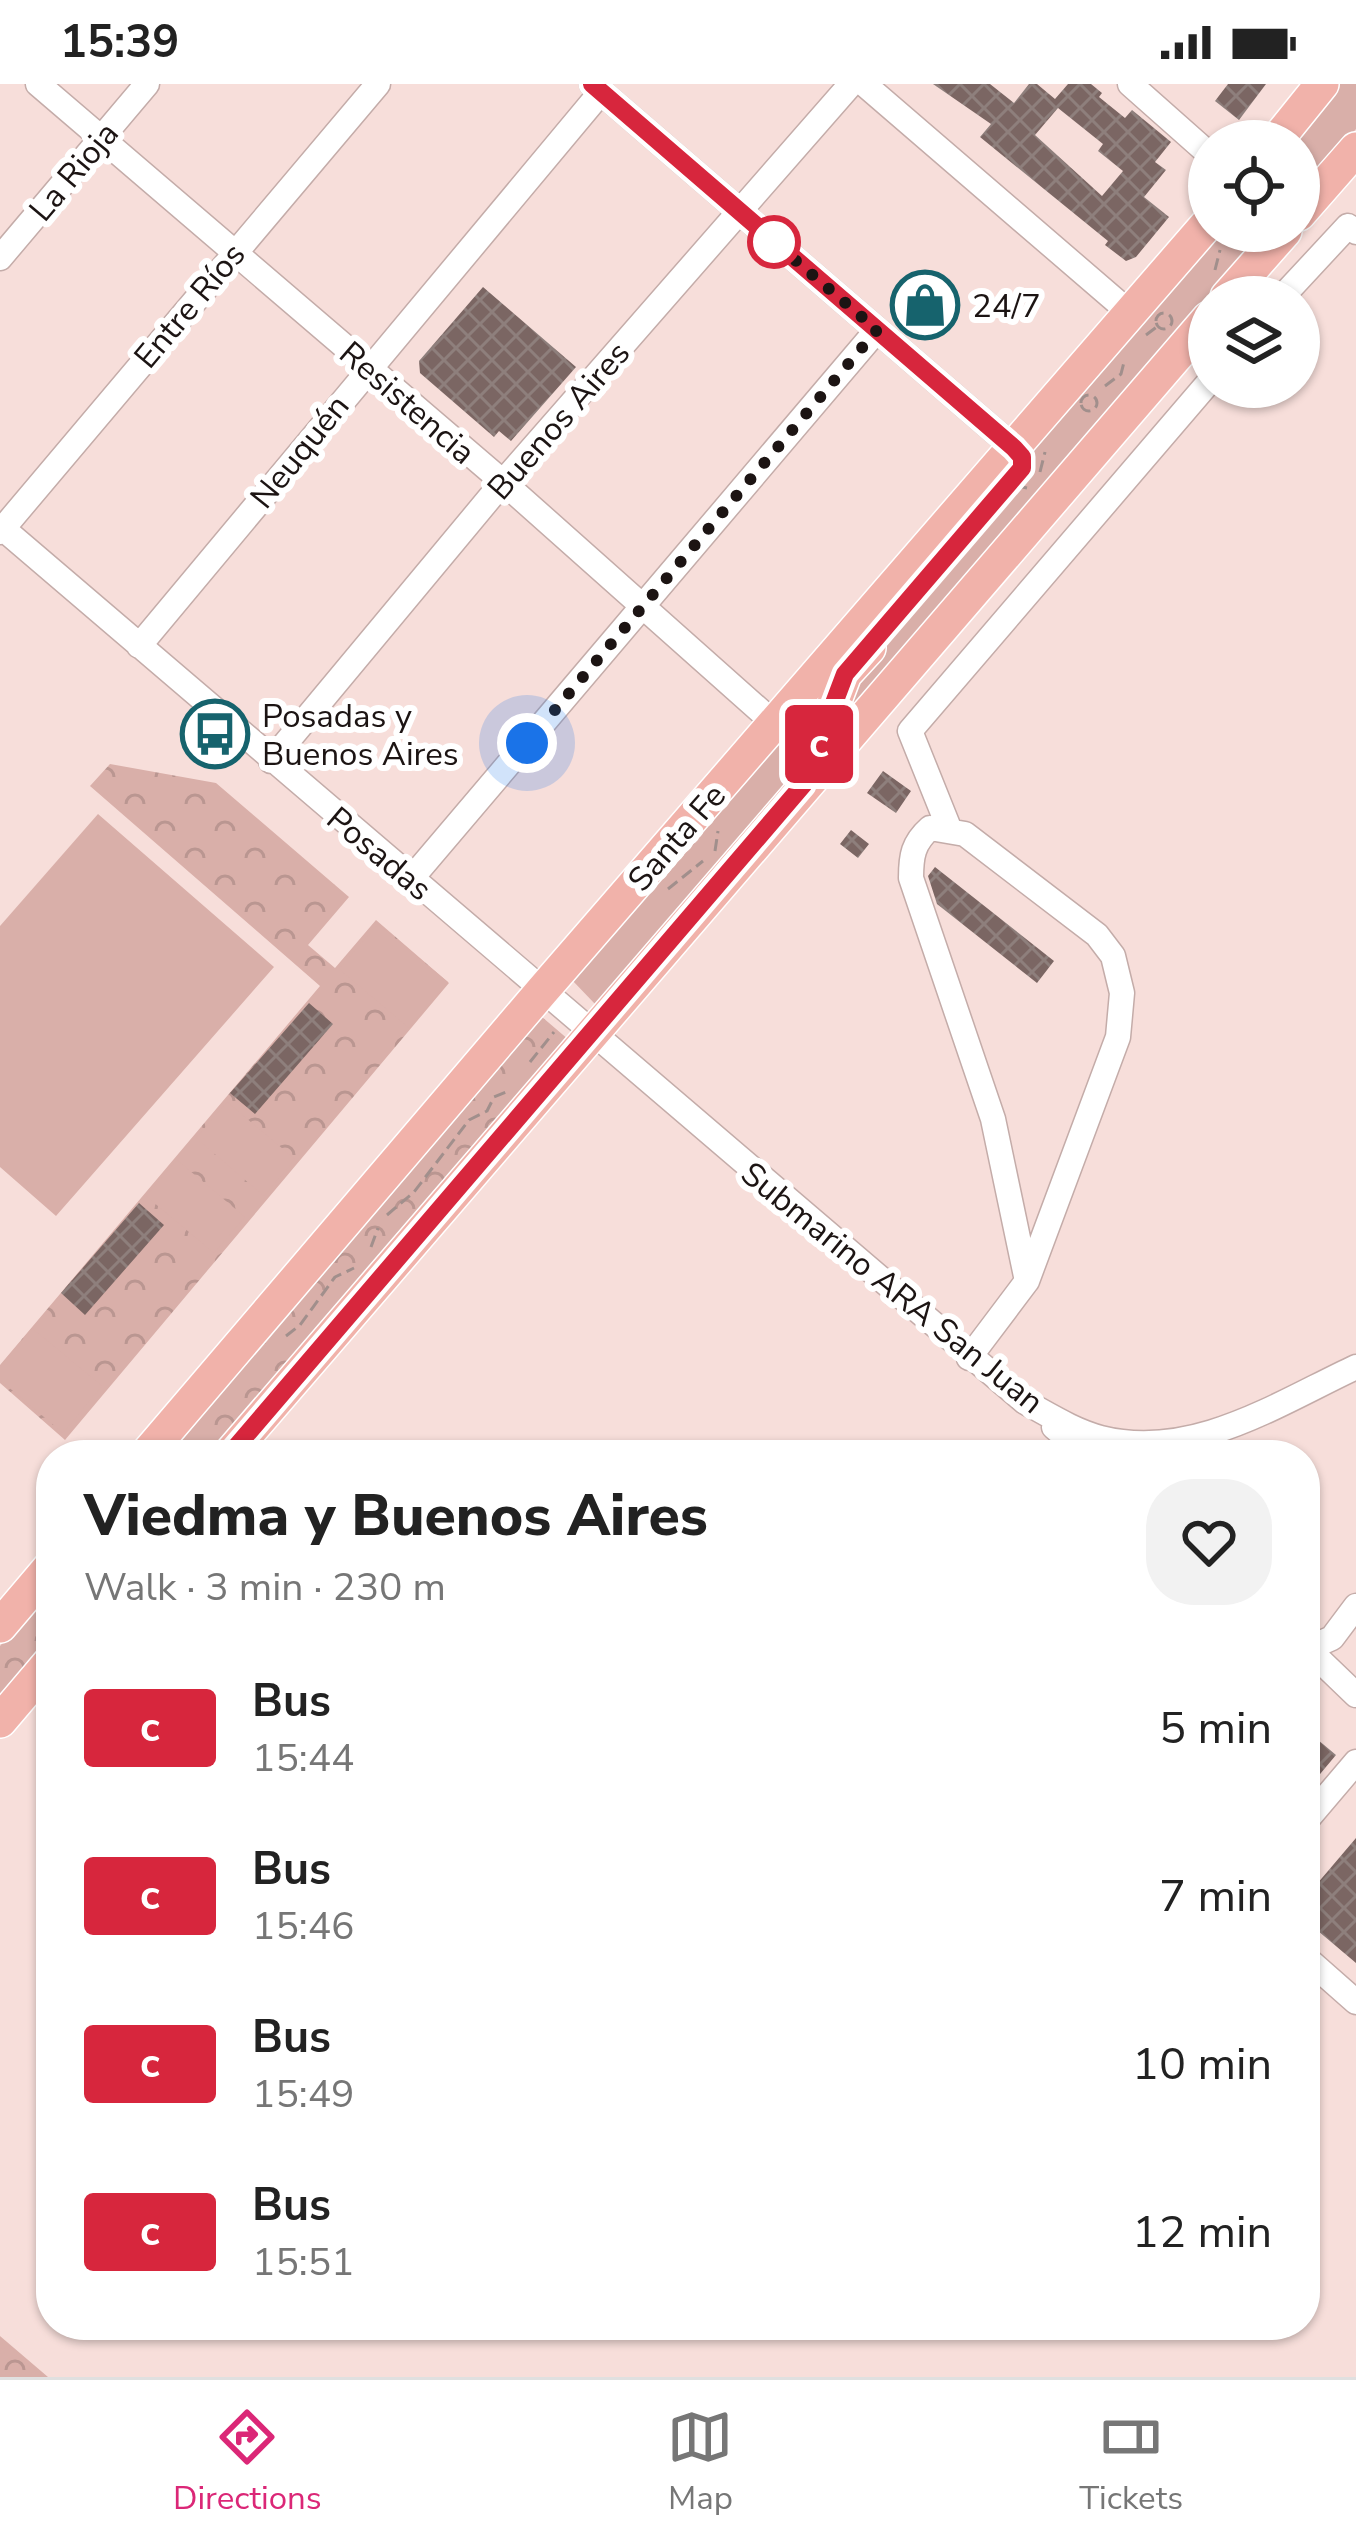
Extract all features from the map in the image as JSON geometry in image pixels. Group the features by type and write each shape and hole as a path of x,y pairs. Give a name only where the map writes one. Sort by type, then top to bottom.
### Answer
{"main road":[{"path":"1293,120 1322,84"},
{"path":"1320,190 1356,149"},
{"name":"Santa Fe","path":"240,1440 567,1013 775,724 1030,447 1130,313 1194,252"},
{"path":"1230,276 1259,252"},
{"name":"Santa Fe","path":"160,1440 567,1013 803,785 1188,342"},
{"path":"803,785 845,674 1018,477 1030,447"},
{"path":"0,1626 36,1584"},
{"path":"0,1721 36,1679"}],"street":[{"name":"Resistencia","path":"38,84 235,250 775,724"},
{"name":"La Rioja","path":"0,258 147,84"},
{"name":"Entre Ríos","path":"1,529 379,84"},
{"name":"Buenos Aires","path":"271,761 502,482 851,84"},
{"path":"864,84 1130,313"},
{"path":"1130,84 1188,135"},
{"path":"596,88 877,330 1030,447"},
{"name":"Neuquén","path":"139,646 596,88"},
{"path":"1302,276 1348,226 1356,232"},
{"path":"411,879 877,330"},
{"path":"949,828 910,731 1188,407"},
{"name":"Posadas","path":"1,529 567,1013"},
{"path":"969,1358 1028,1282 1118,1037 1122,993 1113,956 1096,935 964,834 930,828 917,840 910,858 910,878 993,1119 1028,1282"},
{"name":"Submarino ARA San Juan","path":"567,1013 1025,1402 1099,1437 1116,1440"},
{"name":"Submarino ARA San Juan","path":"1180,1440 1229,1426 1356,1367"},
{"path":"1025,1402 1069,1440"},
{"path":"1320,1643 1332,1638 1356,1606"},
{"path":"1320,1661 1356,1695"},
{"path":"1320,1804 1356,1762"},
{"path":"1320,1971 1356,2002"}],"path":[{"path":"1165,312 1174,301"},
{"path":"1082,422 1083,408"},
{"path":"1030,447 1040,476"},
{"path":"880,648 1018,486 1033,484"},
{"path":"657,892 677,883 715,850 718,819"},
{"path":"524,1070 567,1013"},
{"path":"368,1253 383,1217 413,1192 470,1120 487,1111 494,1097 514,1087"},
{"path":"284,1337 299,1325 335,1277 361,1261"}],"green space":[{"path":"1339,84 1356,84 1356,129 1320,169 1320,120 1309,120"},
{"path":"1197,252 1248,252 1227,276 1188,276 1188,321 830,734 850,684 1034,470 1033,444"},
{"path":"822,690 798,772 595,1004 572,980"},
{"path":"110,764 216,783 349,897 308,945 335,968 376,920 449,983 65,1440 0,1383 0,1365 320,986 90,786"},
{"path":"98,814 274,967 56,1216 0,1167 0,926"},
{"path":"378,924 448,982 409,1028 339,969"},
{"path":"542,1017 569,1040 224,1440 177,1440"},
{"path":"227,1102 295,1159 264,1196 196,1138"},
{"path":"177,1160 245,1217 214,1253 146,1196"},
{"path":"32,1328 102,1386 63,1433 0,1380 0,1366"},
{"path":"36,1604 36,1658 0,1700 0,1646"},
{"path":"0,2336 48,2377 0,2377"}],"building":[{"path":"933,84 990,84 1014,103 1029,84 1037,84 1055,99 1068,84 1091,84 1125,118 1132,110 1171,142 1155,162 1166,170 1144,197 1169,217 1136,257 1126,261 980,137 991,124","holes":["1058,108 1103,144 1098,151 1123,171 1102,196 1035,135"]},
{"path":"1228,84 1266,84 1239,120 1215,101"},
{"path":"483,287 576,367 511,441 499,431 494,437 420,373 419,361"},
{"path":"883,771 911,791 896,813 867,793"},
{"path":"851,830 869,844 858,858 840,844"},
{"path":"935,867 1054,961 1037,983 937,904 928,876"},
{"path":"309,1003 333,1024 255,1114 230,1093"},
{"path":"139,1203 164,1225 85,1315 61,1293"},
{"path":"1320,1742 1336,1755 1320,1774"},
{"path":"1356,1838 1356,1963 1320,1933 1320,1880"}],"bus line":[{"name":"c","path":"242,1440 803,785 845,674 1022,468 1022,457 1014,448 592,84"}],"place":[{"name":"24/7","path":"925,305"},
{"name":"Posadas y Buenos Aires","path":"215,734"}],"route":[{"path":"527,743 877,330 774,242"}]}
